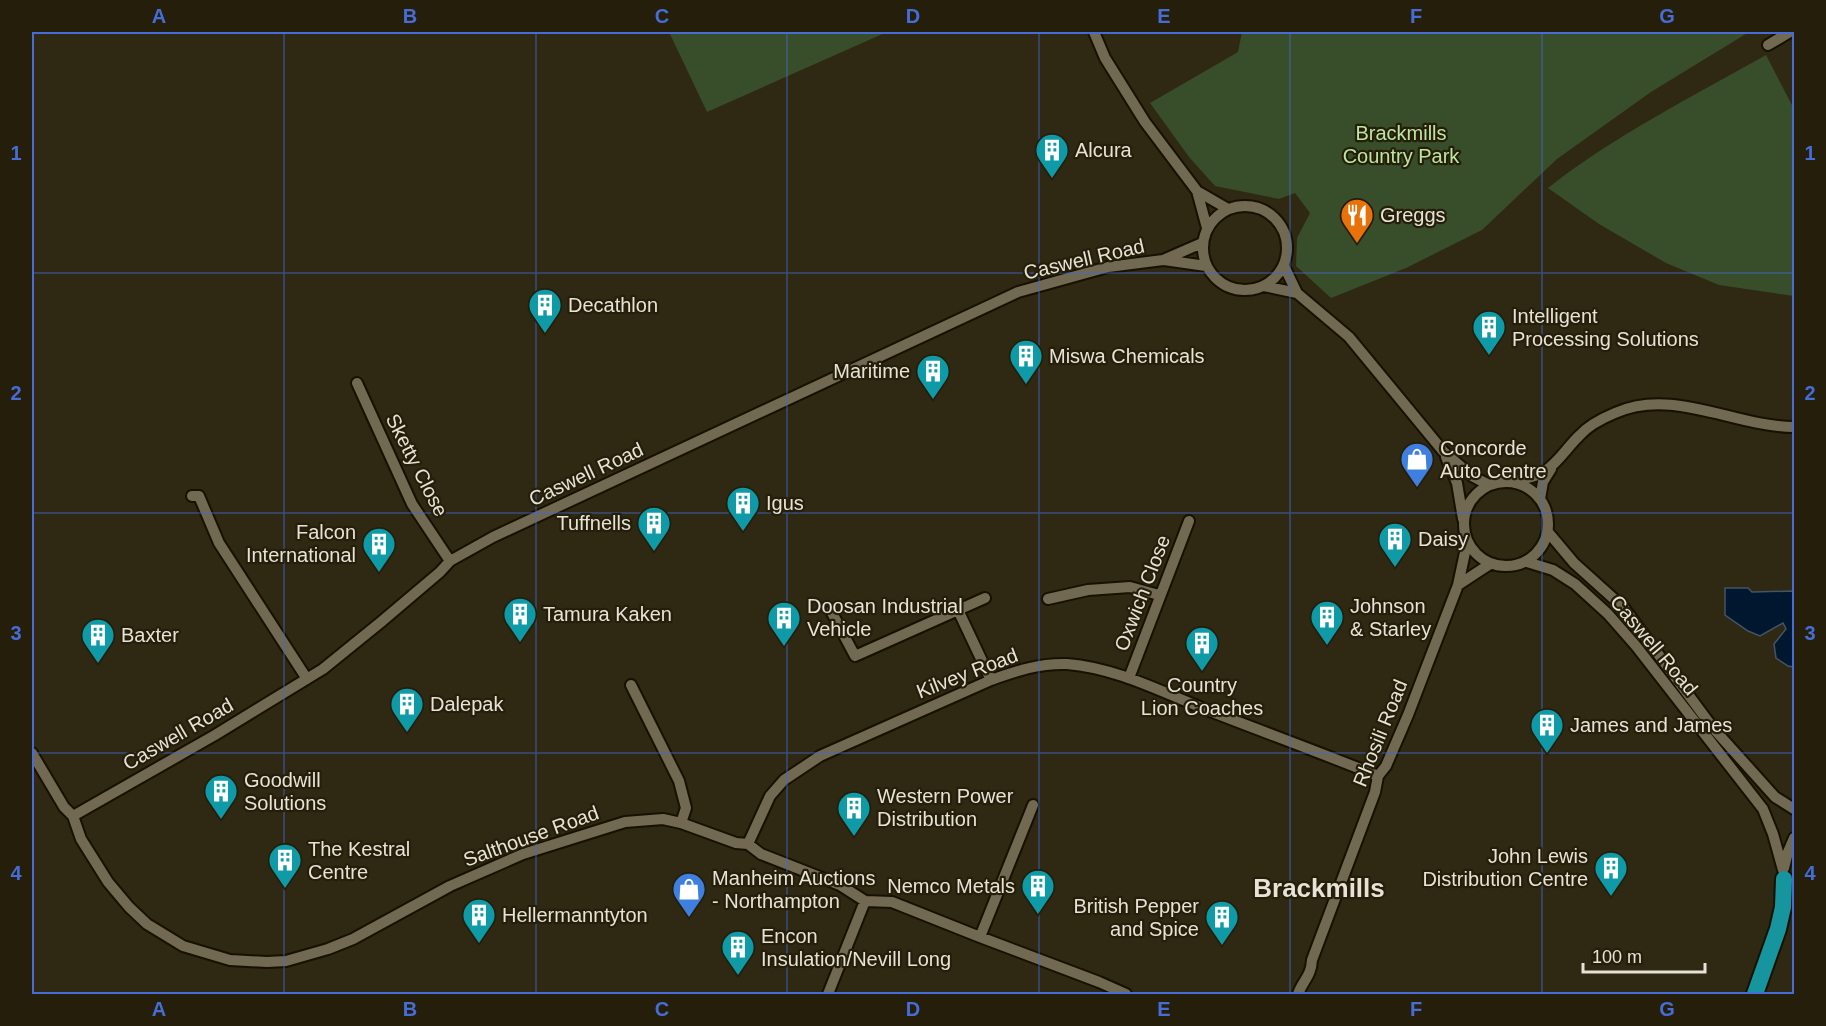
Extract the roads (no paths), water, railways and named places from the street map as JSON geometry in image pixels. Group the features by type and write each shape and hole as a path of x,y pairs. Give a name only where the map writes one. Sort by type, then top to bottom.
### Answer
{"highway":[{"path":"1755,994 1778,929 1783,907 1784,875"}],"street":[{"path":"1094,32 1105,58 1145,122 1197,191 1207,228"},
{"path":"1768,45 1790,32"},
{"path":"1197,191 1228,209"},
{"path":"1242,206 1256,207 1269,213 1277,220 1287,240 1284,266 1275,278 1263,286 1251,290 1237,290 1224,286 1214,278 1206,266 1202,243 1207,228 1216,217 1228,209 1242,206"},
{"name":"Caswell Road","path":"1163,260 1202,243"},
{"name":"Caswell Road","path":"72,816 215,735 307,679 381,622 450,561 493,537 1018,292 1108,267 1163,260 1206,266"},
{"path":"1284,266 1297,293 1349,337 1443,451 1472,476 1489,485"},
{"path":"1263,286 1297,293"},
{"name":"Sketty Close","path":"357,382 412,504 450,561"},
{"path":"1510,482 1545,472 1590,426 1616,412 1632,407 1678,405 1749,422 1794,427"},
{"path":"1443,451 1457,483 1463,524 1467,543 1473,552 1490,564 1509,566 1527,561 1537,554 1548,532 1547,514 1540,499 1522,485 1510,482 1489,485 1479,492 1470,501 1463,524"},
{"path":"1540,499 1543,482 1556,461"},
{"path":"192,496 200,496 219,543 307,679"},
{"name":"Oxwich Close","path":"1129,678 1189,520"},
{"name":"Caswell Road","path":"1548,532 1574,563 1624,608 1713,728 1775,798 1794,809"},
{"name":"Rhosili Road","path":"1298,994 1311,974 1312,960 1375,792 1378,776 1386,766 1408,715 1458,585 1467,543"},
{"name":"Caswell Road","path":"1527,561 1553,570 1575,584 1608,614 1636,646 1763,809 1773,834 1784,875 1794,898"},
{"path":"1458,585 1490,564"},
{"path":"1048,599 1088,590 1130,587 1159,595"},
{"path":"831,611 855,656 985,598"},
{"path":"958,610 991,680"},
{"name":"Kilvey Road","path":"748,844 770,796 784,780 820,756 991,680 1030,667 1053,664 1081,666 1129,678 1213,713 1378,776"},
{"path":"631,685 679,782 686,808 681,823"},
{"name":"Salthouse Road","path":"32,753 64,807 72,816 81,839 108,882 129,907 147,924 183,946 207,955 230,960 267,962 296,959 345,942 450,886 523,854 625,822 663,819 681,823 736,843 748,844 761,854 840,885 865,901 892,902 1126,994"},
{"path":"980,937 1033,805"},
{"path":"1784,875 1788,852 1794,838"},
{"path":"828,994 865,901"}],"water":[{"path":"1725,588 1748,588 1752,592 1794,591 1794,667 1776,658 1774,644 1786,629 1783,623 1760,636 1748,631 1725,615"}],"place":[{"name":"Alcura","path":"1052,179"},
{"name":"Greggs","path":"1357,244"},
{"name":"Decathlon","path":"545,334"},
{"name":"Intelligent Processing Solutions","path":"1489,356"},
{"name":"Miswa Chemicals","path":"1026,385"},
{"name":"Maritime","path":"933,400"},
{"name":"Concorde Auto Centre","path":"1417,488"},
{"name":"Igus","path":"743,532"},
{"name":"Tuffnells","path":"654,552"},
{"name":"Daisy","path":"1395,568"},
{"name":"Falcon International","path":"379,573"},
{"name":"Tamura Kaken","path":"520,643"},
{"name":"Johnson & Starley","path":"1327,646"},
{"name":"Doosan Industrial Vehicle","path":"784,647"},
{"name":"Baxter","path":"98,664"},
{"name":"Country Lion Coaches","path":"1202,672"},
{"name":"Dalepak","path":"407,733"},
{"name":"James and James","path":"1547,754"},
{"name":"Goodwill Solutions","path":"221,820"},
{"name":"Western Power Distribution","path":"854,837"},
{"name":"The Kestral Centre","path":"285,889"},
{"name":"John Lewis Distribution Centre","path":"1611,897"},
{"name":"Nemco Metals","path":"1038,915"},
{"name":"Manheim Auctions - Northampton","path":"689,918"},
{"name":"Hellermanntyton","path":"479,944"},
{"name":"British Pepper and Spice","path":"1222,946"},
{"name":"Encon Insulation/Nevill Long","path":"738,976"}],"district":[{"name":"Brackmills","path":"1319,888"}],"park label":[{"name":"Brackmills Country Park","path":"1401,144"}]}
